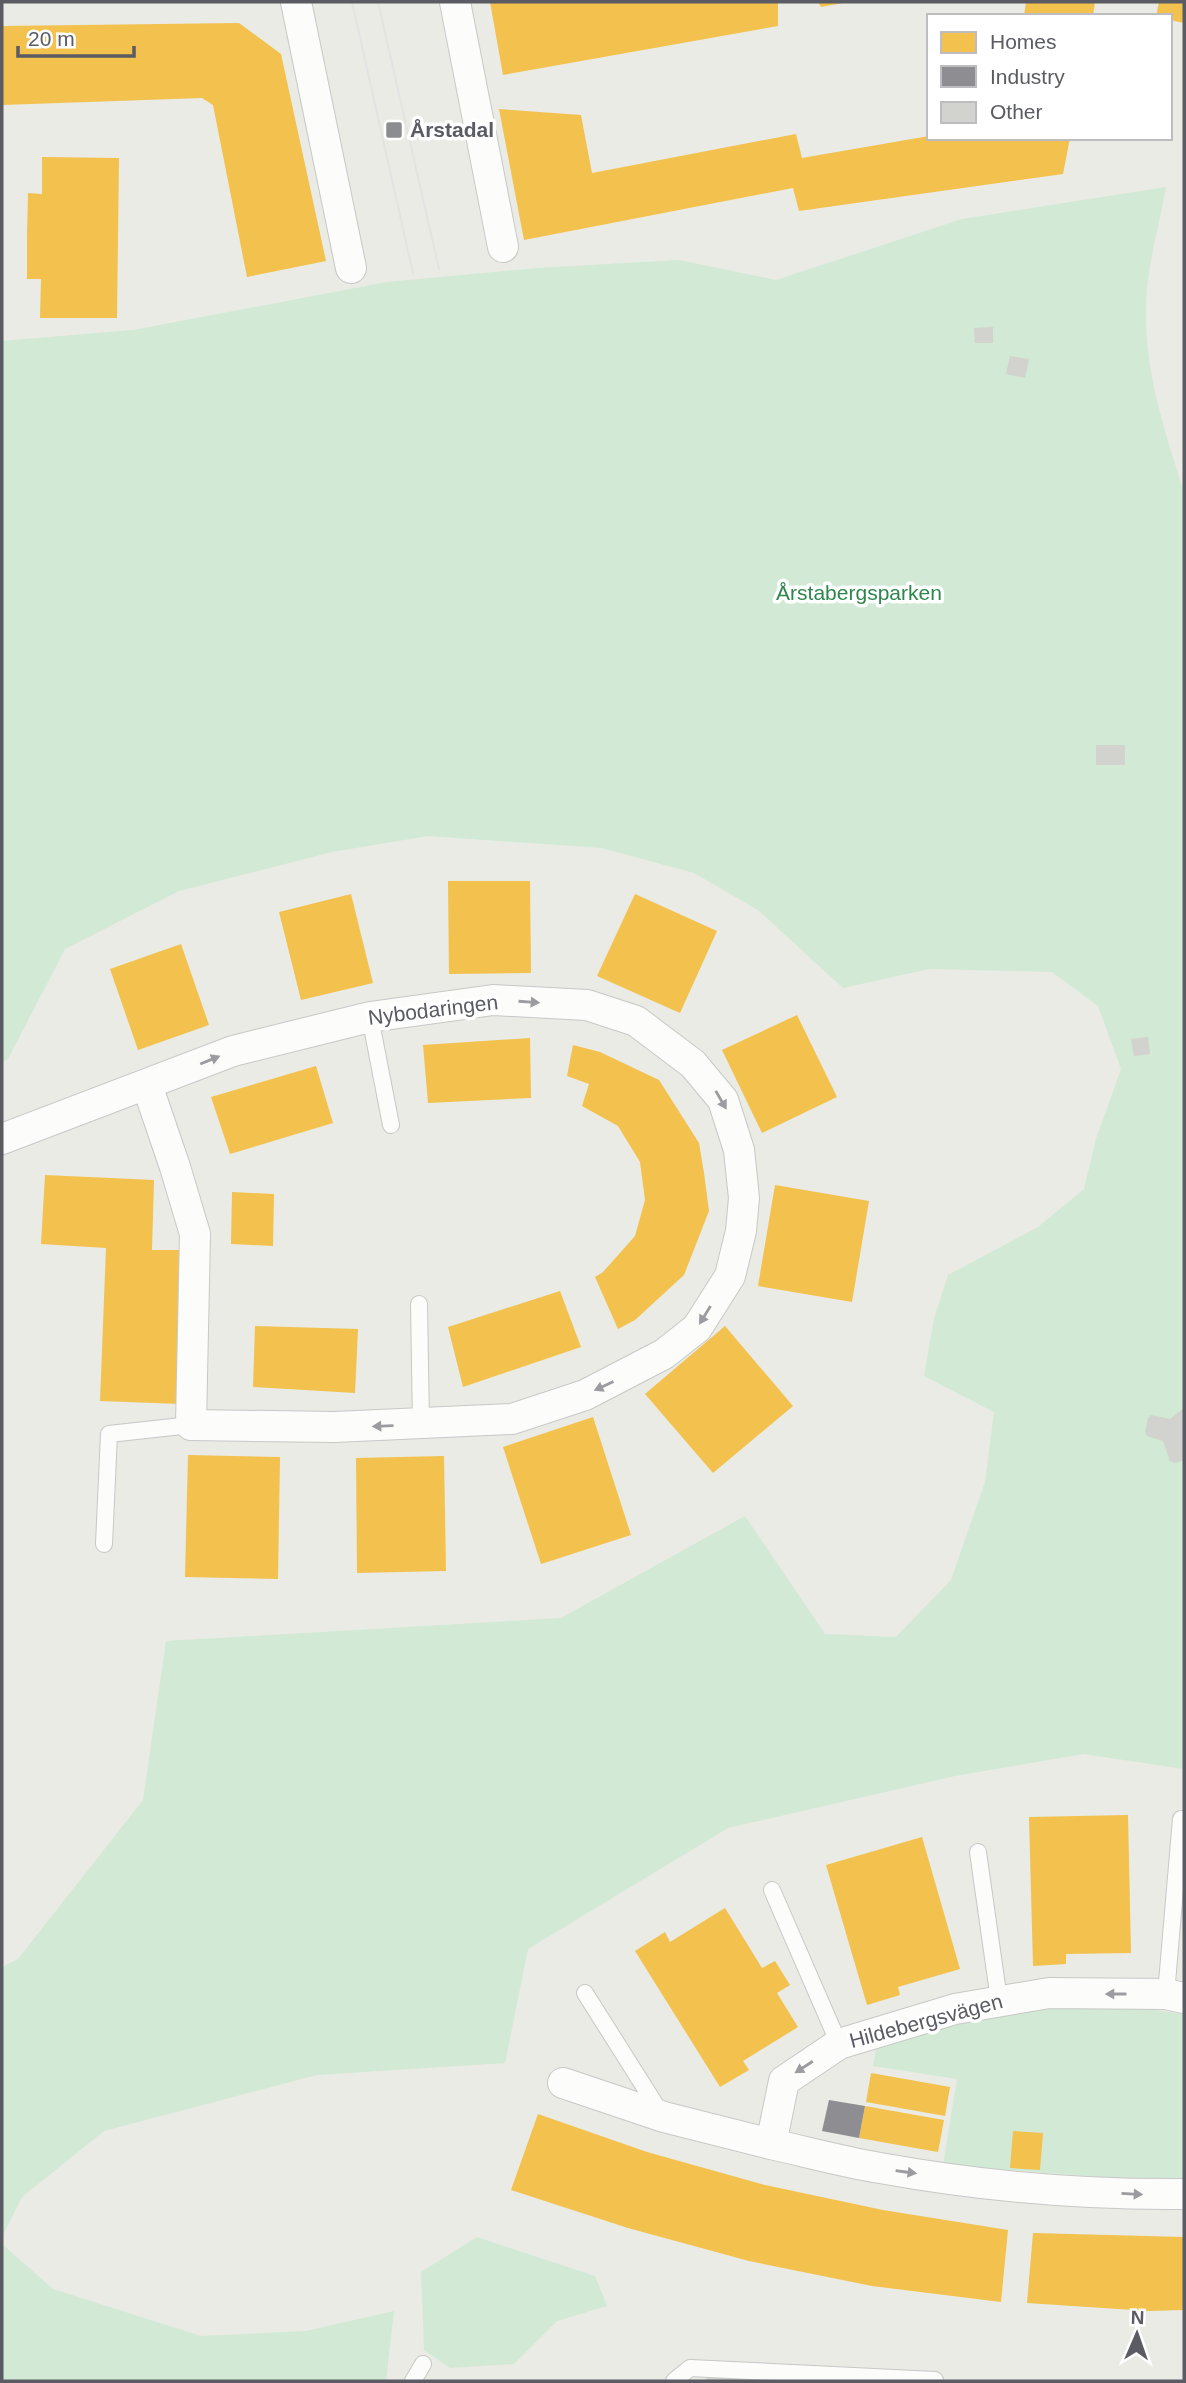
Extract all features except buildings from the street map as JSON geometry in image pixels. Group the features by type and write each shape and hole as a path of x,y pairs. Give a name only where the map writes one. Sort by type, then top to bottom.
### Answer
{"street":[{"path":"296,2 351,268"},
{"path":"455,2 503,247"},
{"name":"Nybodaringen","path":"2,1139 233,1051 370,1017 493,1000 587,1005 636,1021 693,1063 723,1100 739,1150 744,1198 741,1231 730,1276 697,1328 664,1354 585,1395 512,1419 335,1427 191,1425"},
{"path":"147,1086 195,1234 191,1425"},
{"name":"Hildebergsvägen","path":"771,2144 783,2081 839,2044 955,2009 999,2000 1049,1993 1175,1996"},
{"path":"563,2083 664,2117 879,2168 980,2183 1140,2194 1184,2194"}],"lane":[{"path":"370,1017 391,1125"},
{"path":"419,1304 421,1424"},
{"name":"Nybodaringen","path":"104,1544 109,1434 191,1425"},
{"path":"1175,1996 1181,1819"},
{"path":"978,1852 999,2000"},
{"path":"772,1890 839,2044"},
{"path":"585,1993 664,2117"},
{"path":"413,2381 423,2364"},
{"path":"674,2381 690,2368 934,2380"}],"green space":[{"name":"Årstabergsparken","path":"1166,187 1147,287 1146,313 1150,366 1155,391 1184,492 1184,1769 1084,1754 955,1776 728,1828 528,1949 505,2063 317,2075 104,2131 22,2197 2,2237 2,1967 18,1959 143,1800 166,1641 561,1618 745,1516 825,1634 896,1637 951,1580 985,1482 994,1412 924,1376 934,1319 948,1275 1038,1227 1084,1189 1096,1139 1121,1069 1098,1006 1052,972 929,969 843,988 758,910 694,873 602,848 428,836 332,852 179,891 65,949 8,1059 2,1062 2,341 133,330 387,282 537,268 679,260 776,280 962,219"},
{"path":"1036,2006 1139,2008 1184,2014 1184,2178 1143,2180 943,2165 957,2079 873,2066 877,2044 955,2022"},
{"path":"477,2237 595,2276 607,2306 557,2321 514,2364 450,2368 424,2350 421,2272"},
{"path":"2,2244 53,2289 201,2336 306,2331 394,2311 386,2381 2,2381"}],"tram line":[{"path":"352,2 413,273"},
{"path":"378,2 439,269"}],"place":[{"name":"Årstadal","path":"394,130"}]}
